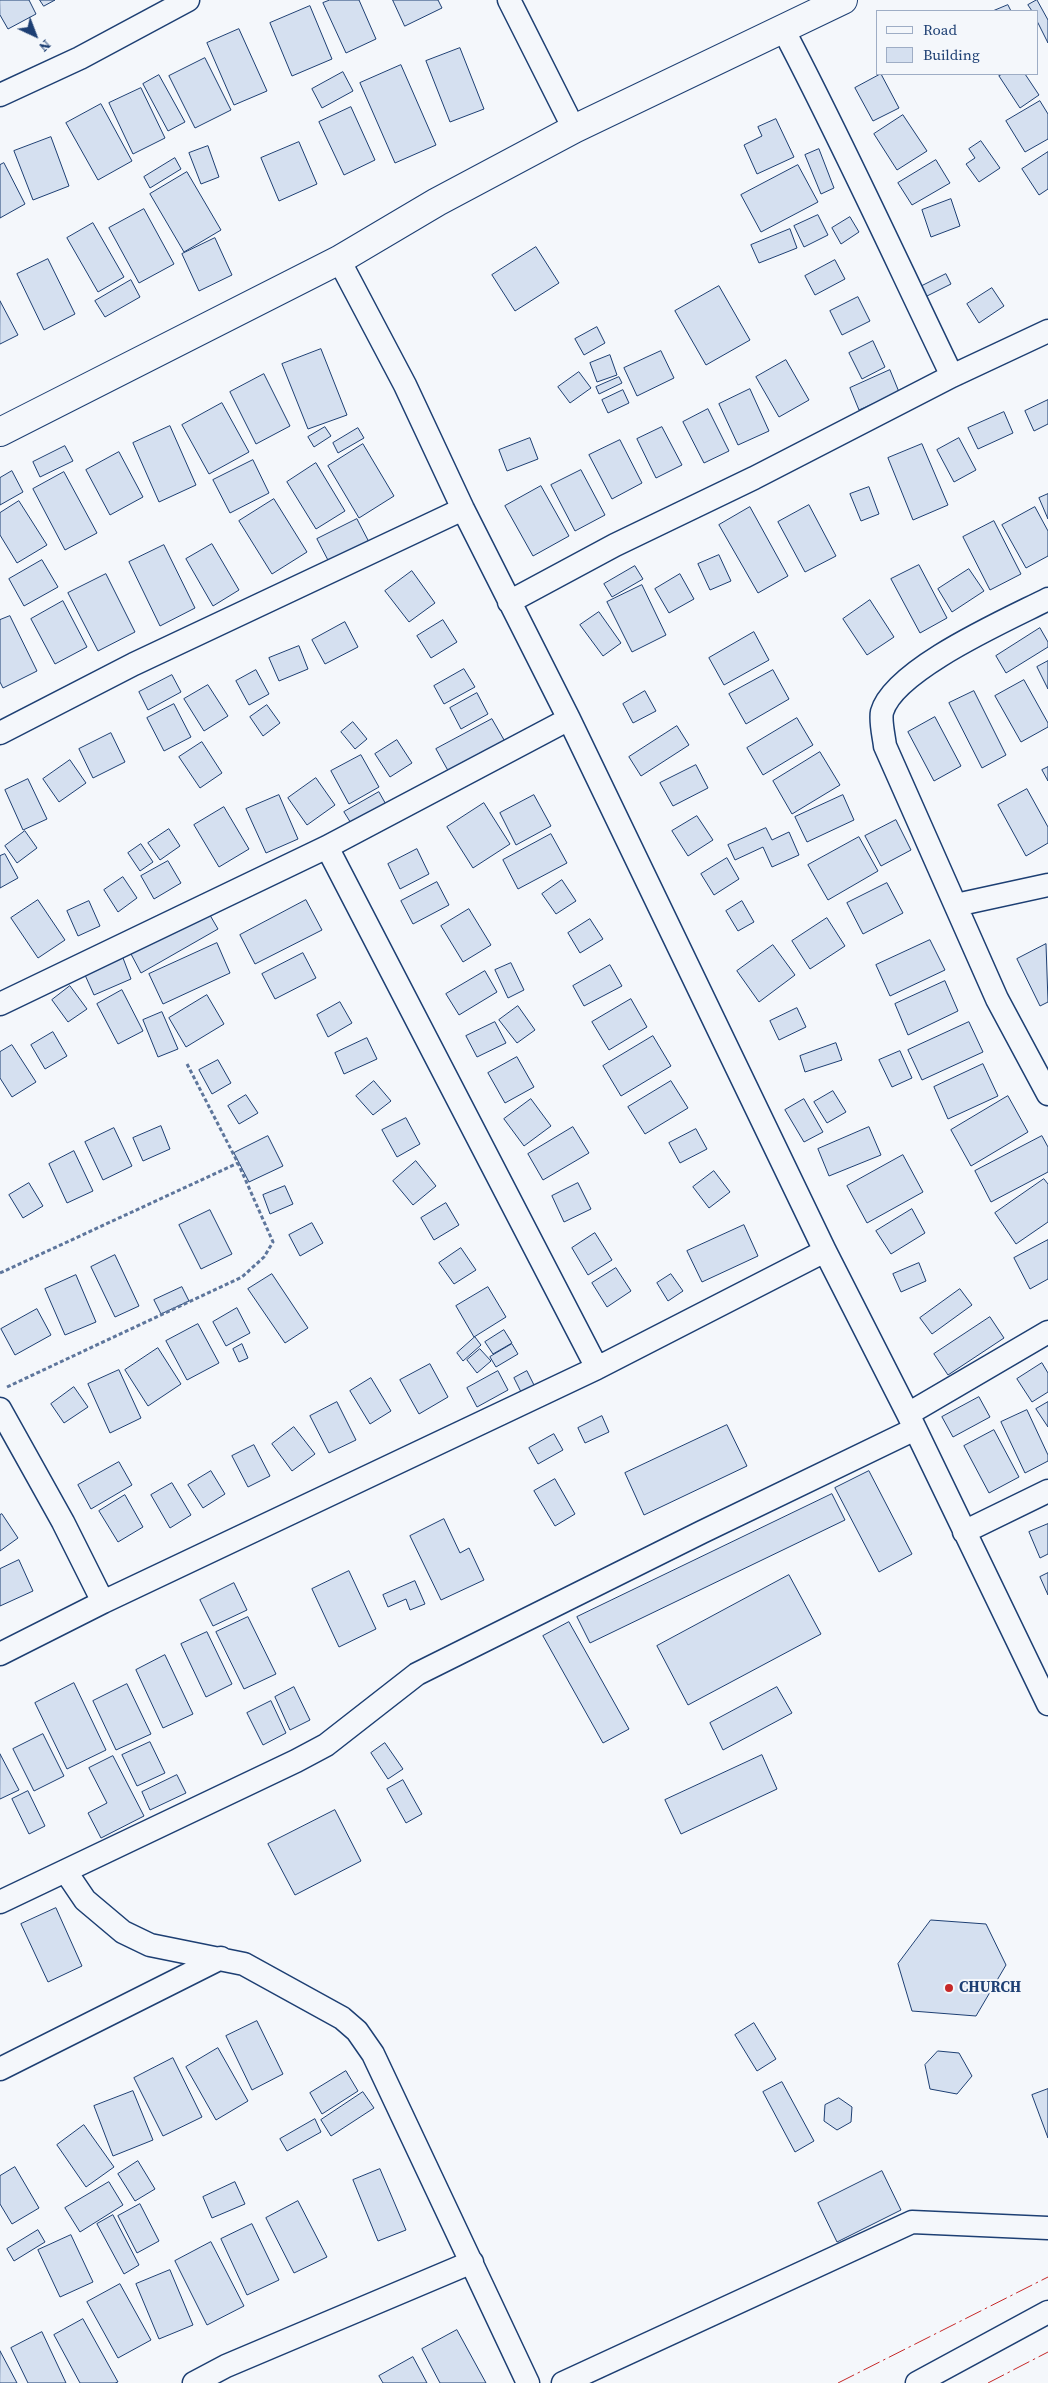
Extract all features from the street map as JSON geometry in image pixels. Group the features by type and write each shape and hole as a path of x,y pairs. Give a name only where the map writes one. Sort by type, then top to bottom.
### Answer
{"street":[{"path":"0,95 80,58 188,0"},
{"path":"509,0 574,129"},
{"path":"0,432 339,260 437,202 574,129 843,0"},
{"path":"783,29 828,115 952,376"},
{"path":"339,260 405,385 463,509 569,719 825,1251 912,1421 1048,1704"},
{"path":"509,602 615,545 754,478 952,376 1048,331"},
{"path":"0,733 134,664 463,509"},
{"path":"1048,599 947,651 897,688 882,712 885,746 997,999 1048,1094"},
{"path":"0,1004 327,847 569,719"},
{"path":"327,847 597,1368"},
{"path":"956,905 1048,885"},
{"path":"0,1654 103,1602 597,1368 825,1251"},
{"path":"0,1902 66,1872 326,1745 417,1674 693,1536 912,1421 1048,1332"},
{"path":"0,1408 63,1522 103,1602"},
{"path":"964,1532 1048,1491"},
{"path":"66,1872 86,1900 124,1932 150,1945 181,1953 221,1958 244,1964 342,2018 357,2032 372,2054 528,2383"},
{"path":"0,2069 221,1958"},
{"path":"563,2383 912,2222 1048,2228"},
{"path":"194,2383 226,2366 472,2262"},
{"path":"917,2383 1048,2312"}],"path":[{"path":"0,1390 242,1277 264,1257 273,1242 238,1163 186,1062"},
{"path":"0,1273 238,1163"}],"building":[{"path":"0,0 29,0 36,14 8,29 0,15"},
{"path":"40,0 55,0 44,6"},
{"path":"330,0 359,0 376,39 346,53 323,3"},
{"path":"393,0 438,0 442,8 405,26"},
{"path":"1037,0 1048,20 1048,43 1038,23 1038,10 1031,10 1028,5"},
{"path":"1008,5 1010,10 996,10"},
{"path":"310,6 332,59 292,76 270,23"},
{"path":"239,29 267,91 234,105 207,43"},
{"path":"460,48 484,109 450,122 426,61"},
{"path":"205,58 231,110 195,128 169,76"},
{"path":"401,65 436,145 395,163 360,83"},
{"path":"343,72 353,91 322,108 312,89"},
{"path":"159,75 185,122 168,131 143,84"},
{"path":"882,75 899,108 873,121 855,88"},
{"path":"1026,75 1039,95 1020,108 999,76"},
{"path":"141,88 165,138 133,154 109,103"},
{"path":"1040,101 1048,114 1048,139 1025,152 1006,121"},
{"path":"101,104 132,161 98,180 66,123"},
{"path":"351,107 375,160 344,175 319,122"},
{"path":"903,115 927,151 897,170 874,134"},
{"path":"776,119 794,157 757,174 744,145 762,136 758,127"},
{"path":"51,137 69,186 33,200 14,151"},
{"path":"981,141 1000,168 979,182 966,164 975,158 969,149"},
{"path":"299,142 317,184 279,201 261,158"},
{"path":"208,146 219,177 201,184 189,153"},
{"path":"819,149 834,188 821,194 805,155"},
{"path":"1048,152 1048,189 1039,195 1022,169"},
{"path":"175,158 181,169 150,188 144,177"},
{"path":"936,160 950,183 912,205 898,183"},
{"path":"4,163 25,204 0,218 0,165"},
{"path":"798,165 818,202 761,232 741,195"},
{"path":"187,172 221,230 184,252 150,194"},
{"path":"951,199 960,226 931,237 922,210"},
{"path":"144,209 174,264 139,283 109,228"},
{"path":"818,215 828,235 804,247 794,226"},
{"path":"850,217 859,232 841,244 832,228"},
{"path":"93,223 124,277 98,292 67,238"},
{"path":"790,229 797,248 759,263 751,245"},
{"path":"215,238 232,275 199,291 182,254"},
{"path":"536,247 559,283 515,311 492,275"},
{"path":"48,259 75,314 44,330 17,274"},
{"path":"835,260 845,279 815,295 805,276"},
{"path":"946,274 951,284 921,299 916,289"},
{"path":"131,280 140,297 105,317 95,301"},
{"path":"719,286 750,340 706,365 675,311"},
{"path":"992,288 1004,306 979,323 967,304"},
{"path":"858,297 870,321 842,335 830,311"},
{"path":"0,301 18,335 0,344"},
{"path":"597,327 605,343 584,355 575,339"},
{"path":"873,341 885,367 862,379 849,353"},
{"path":"321,349 347,415 308,429 282,364"},
{"path":"661,351 674,378 637,396 624,368"},
{"path":"610,355 617,375 597,382 590,363"},
{"path":"786,360 809,400 779,417 756,377"},
{"path":"890,370 899,392 859,410 850,388"},
{"path":"579,372 591,388 570,403 558,387"},
{"path":"264,374 290,426 256,444 230,392"},
{"path":"619,377 622,383 599,394 596,387"},
{"path":"750,389 769,431 738,445 719,404"},
{"path":"623,390 629,403 608,413 602,400"},
{"path":"1048,400 1048,424 1034,431 1025,411"},
{"path":"222,403 249,452 209,474 182,425"},
{"path":"708,409 729,451 704,463 683,422"},
{"path":"1004,412 1013,433 978,449 968,428"},
{"path":"170,426 196,485 159,502 133,443"},
{"path":"325,427 331,436 314,447 308,437"},
{"path":"662,427 682,465 656,478 637,439"},
{"path":"358,428 364,438 338,453 333,443"},
{"path":"530,438 538,459 507,471 499,450"},
{"path":"959,438 976,470 954,482 937,450"},
{"path":"620,440 642,483 612,499 589,455"},
{"path":"363,444 394,496 359,518 328,466"},
{"path":"922,444 948,505 913,520 888,458"},
{"path":"65,446 73,461 40,477 33,462"},
{"path":"119,452 143,497 110,515 86,470"},
{"path":"253,460 269,493 230,513 213,480"},
{"path":"316,463 345,511 316,529 287,482"},
{"path":"581,470 605,515 575,531 551,485"},
{"path":"12,471 23,492 0,505 0,478"},
{"path":"64,472 97,533 65,550 33,489"},
{"path":"541,486 569,536 533,556 505,506"},
{"path":"869,487 879,514 861,521 850,494"},
{"path":"1048,494 1048,519 1039,498"},
{"path":"274,499 307,552 272,574 239,521"},
{"path":"19,501 47,545 17,563 0,535 0,513"},
{"path":"809,505 836,556 805,572 778,522"},
{"path":"750,507 788,576 758,593 719,525"},
{"path":"1035,507 1048,531 1048,556 1026,568 1002,525"},
{"path":"357,519 370,544 330,564 317,539"},
{"path":"994,521 1021,574 990,590 963,537"},
{"path":"212,544 239,590 213,606 186,559"},
{"path":"164,545 195,608 160,626 129,562"},
{"path":"719,555 731,581 710,590 698,564"},
{"path":"42,560 58,587 24,606 9,579"},
{"path":"919,565 947,618 920,633 891,579"},
{"path":"635,566 643,579 612,597 604,584"},
{"path":"969,569 984,591 952,612 938,589"},
{"path":"412,571 435,603 409,622 385,591"},
{"path":"106,574 135,632 98,651 68,593"},
{"path":"680,574 694,599 669,613 655,589"},
{"path":"642,585 666,635 632,652 607,602"},
{"path":"870,600 894,637 867,655 843,619"},
{"path":"63,601 87,647 55,664 31,619"},
{"path":"599,612 621,643 603,656 580,625"},
{"path":"10,616 37,671 3,688 0,682 0,620"},
{"path":"443,620 457,642 431,658 417,636"},
{"path":"345,622 358,647 325,664 312,640"},
{"path":"1040,628 1048,642 1048,647 1006,673 996,656"},
{"path":"754,632 769,660 724,685 709,658"},
{"path":"299,646 308,669 279,681 269,658"},
{"path":"1048,661 1048,689 1037,667"},
{"path":"464,669 475,687 444,704 434,686"},
{"path":"256,670 269,694 249,705 236,681"},
{"path":"773,670 789,699 746,724 729,694"},
{"path":"172,675 181,692 148,710 139,692"},
{"path":"1024,680 1048,723 1048,727 1021,742 995,696"},
{"path":"208,685 228,716 204,731 184,699"},
{"path":"645,691 656,711 633,723 623,704"},
{"path":"974,691 1006,755 982,768 949,703"},
{"path":"477,693 488,714 461,729 450,708"},
{"path":"174,704 191,737 164,751 147,718"},
{"path":"267,705 280,723 263,736 250,717"},
{"path":"935,717 961,766 934,781 908,732"},
{"path":"797,718 813,745 763,775 747,748"},
{"path":"492,719 507,745 451,776 436,749"},
{"path":"353,722 367,739 355,749 341,732"},
{"path":"677,726 689,745 641,776 629,757"},
{"path":"111,733 125,762 93,778 79,749"},
{"path":"397,740 412,763 390,777 375,754"},
{"path":"202,742 222,773 200,788 179,757"},
{"path":"820,752 840,785 792,814 773,781"},
{"path":"361,755 379,787 349,804 331,771"},
{"path":"70,760 86,783 59,802 43,779"},
{"path":"696,765 708,788 673,806 660,783"},
{"path":"1048,767 1048,781 1042,770"},
{"path":"316,778 335,805 307,825 288,798"},
{"path":"28,779 47,819 23,830 5,790"},
{"path":"1027,789 1048,827 1048,843 1026,856 998,805"},
{"path":"379,792 388,808 354,828 344,812"},
{"path":"279,795 298,839 266,853 246,809"},
{"path":"534,795 551,826 516,845 500,813"},
{"path":"843,795 854,820 807,842 795,817"},
{"path":"484,803 510,844 473,868 447,827"},
{"path":"224,807 249,849 219,867 194,825"},
{"path":"697,816 713,840 688,856 672,831"},
{"path":"896,820 911,850 881,866 865,836"},
{"path":"766,828 772,840 789,832 799,855 772,867 763,847 735,860 728,845"},
{"path":"169,829 180,846 160,860 148,843"},
{"path":"25,831 37,848 17,863 5,846"},
{"path":"551,834 567,863 518,889 503,860"},
{"path":"859,837 878,871 828,900 808,865"},
{"path":"141,844 153,862 140,871 128,853"},
{"path":"417,849 429,874 400,889 388,864"},
{"path":"5,854 18,878 0,888 0,856"},
{"path":"727,858 739,879 714,895 701,874"},
{"path":"168,861 181,883 154,899 141,876"},
{"path":"123,877 137,898 118,912 104,890"},
{"path":"562,880 576,901 556,914 542,894"},
{"path":"437,882 449,905 413,924 401,901"},
{"path":"887,883 903,913 863,934 847,903"},
{"path":"38,900 65,940 38,958 11,918"},
{"path":"306,900 322,930 255,964 240,935"},
{"path":"89,901 100,926 78,936 67,911"},
{"path":"742,901 754,922 738,931 726,911"},
{"path":"469,909 491,945 463,962 441,926"},
{"path":"207,910 218,929 141,973 131,954"},
{"path":"827,918 845,946 810,969 792,941"},
{"path":"590,919 603,939 580,953 568,933"},
{"path":"930,940 945,970 890,996 876,965"},
{"path":"217,943 230,973 163,1004 149,974"},
{"path":"1046,944 1048,1002 1040,1006 1017,959"},
{"path":"773,945 795,975 759,1002 737,971"},
{"path":"303,953 316,978 275,999 262,974"},
{"path":"123,958 131,979 94,995 85,975"},
{"path":"511,963 524,990 508,998 495,970"},
{"path":"610,965 622,986 584,1006 573,986"},
{"path":"485,971 497,992 459,1015 446,994"},
{"path":"945,981 958,1011 908,1035 895,1004"},
{"path":"70,986 87,1009 68,1022 52,1000"},
{"path":"122,990 143,1031 118,1044 97,1004"},
{"path":"207,995 224,1024 186,1047 169,1018"},
{"path":"631,999 647,1027 609,1050 592,1022"},
{"path":"340,1002 352,1023 328,1037 317,1015"},
{"path":"518,1006 535,1030 517,1043 499,1020"},
{"path":"797,1008 806,1027 779,1040 770,1021"},
{"path":"162,1012 178,1049 158,1057 143,1020"},
{"path":"495,1022 506,1043 477,1057 466,1036"},
{"path":"969,1022 983,1052 922,1080 908,1050"},
{"path":"53,1032 67,1056 45,1069 31,1045"},
{"path":"653,1036 671,1066 621,1096 603,1066"},
{"path":"367,1038 377,1059 344,1074 335,1053"},
{"path":"836,1043 842,1060 805,1072 800,1056"},
{"path":"12,1045 36,1082 12,1097 0,1078 0,1052"},
{"path":"900,1051 912,1078 892,1087 879,1060"},
{"path":"517,1057 534,1087 505,1103 488,1073"},
{"path":"218,1060 231,1083 212,1094 199,1070"},
{"path":"983,1064 998,1096 948,1119 934,1087"},
{"path":"374,1081 391,1101 373,1115 356,1096"},
{"path":"671,1081 688,1108 645,1134 628,1107"},
{"path":"833,1091 846,1112 827,1123 814,1102"},
{"path":"246,1095 258,1113 239,1124 228,1106"},
{"path":"1008,1096 1028,1132 971,1166 951,1130"},
{"path":"531,1099 551,1126 524,1146 504,1119"},
{"path":"804,1099 823,1132 804,1142 785,1110"},
{"path":"406,1118 420,1144 397,1157 382,1130"},
{"path":"161,1126 170,1149 143,1161 133,1138"},
{"path":"573,1127 589,1153 543,1180 528,1154"},
{"path":"869,1127 881,1155 829,1176 818,1149"},
{"path":"114,1128 132,1166 103,1180 85,1142"},
{"path":"696,1129 707,1149 680,1163 669,1143"},
{"path":"268,1136 283,1166 249,1182 234,1153"},
{"path":"1042,1136 1048,1147 1048,1172 991,1202 975,1171"},
{"path":"74,1151 93,1191 67,1203 49,1164"},
{"path":"903,1155 923,1192 867,1223 847,1186"},
{"path":"416,1161 436,1186 413,1205 393,1181"},
{"path":"714,1171 730,1192 709,1208 693,1187"},
{"path":"1044,1179 1048,1184 1048,1222 1016,1244 995,1213"},
{"path":"29,1183 43,1206 23,1218 9,1195"},
{"path":"578,1183 591,1209 564,1222 552,1196"},
{"path":"285,1186 293,1204 270,1214 263,1195"},
{"path":"446,1203 459,1225 434,1240 421,1218"},
{"path":"912,1209 925,1233 891,1254 876,1231"},
{"path":"210,1210 232,1254 201,1269 179,1225"},
{"path":"312,1223 323,1243 300,1256 289,1235"},
{"path":"744,1225 758,1256 702,1282 687,1251"},
{"path":"595,1233 612,1260 588,1275 572,1248"},
{"path":"1048,1240 1048,1279 1030,1289 1014,1258"},
{"path":"461,1248 476,1270 454,1284 439,1263"},
{"path":"115,1255 139,1306 115,1317 91,1267"},
{"path":"919,1263 926,1281 901,1292 893,1274"},
{"path":"616,1268 631,1291 607,1307 592,1283"},
{"path":"272,1274 308,1328 285,1343 248,1289"},
{"path":"671,1274 683,1291 668,1301 657,1283"},
{"path":"76,1275 96,1322 65,1335 45,1289"},
{"path":"182,1287 189,1301 161,1314 154,1300"},
{"path":"488,1287 506,1317 474,1337 456,1306"},
{"path":"960,1289 972,1305 932,1334 920,1318"},
{"path":"237,1308 250,1333 226,1346 213,1322"},
{"path":"37,1309 51,1335 15,1355 1,1329"},
{"path":"990,1317 1004,1338 948,1375 934,1354"},
{"path":"198,1324 219,1363 187,1380 166,1341"},
{"path":"504,1330 512,1343 493,1354 485,1342"},
{"path":"475,1337 481,1345 463,1361 457,1353"},
{"path":"242,1344 248,1358 239,1362 233,1349"},
{"path":"512,1344 518,1354 496,1367 490,1357"},
{"path":"158,1348 181,1384 148,1406 125,1370"},
{"path":"480,1349 491,1361 477,1373 467,1360"},
{"path":"1042,1363 1048,1373 1048,1392 1032,1402 1017,1379"},
{"path":"430,1364 448,1397 419,1414 400,1380"},
{"path":"119,1370 141,1418 110,1433 88,1384"},
{"path":"498,1371 508,1390 477,1407 467,1388"},
{"path":"527,1371 535,1387 522,1394 514,1378"},
{"path":"371,1378 391,1411 370,1424 350,1391"},
{"path":"74,1387 88,1407 64,1423 51,1404"},
{"path":"979,1397 990,1417 953,1437 942,1417"},
{"path":"337,1402 356,1440 329,1453 310,1416"},
{"path":"1048,1402 1048,1427 1036,1409"},
{"path":"1027,1410 1048,1455 1048,1461 1025,1473 1001,1422"},
{"path":"602,1416 609,1432 585,1443 578,1428"},
{"path":"727,1425 747,1466 644,1515 625,1473"},
{"path":"294,1427 315,1454 292,1471 272,1444"},
{"path":"994,1430 1019,1477 989,1493 964,1446"},
{"path":"554,1434 563,1450 538,1464 529,1448"},
{"path":"254,1445 270,1476 248,1487 232,1456"},
{"path":"119,1462 132,1485 91,1509 78,1485"},
{"path":"211,1471 225,1494 203,1508 188,1485"},
{"path":"869,1471 912,1554 879,1572 835,1488"},
{"path":"555,1479 575,1514 555,1526 534,1491"},
{"path":"172,1483 191,1515 170,1528 151,1495"},
{"path":"832,1494 845,1520 590,1643 577,1617"},
{"path":"125,1495 143,1527 118,1542 99,1511"},
{"path":"2,1514 18,1538 0,1551 0,1515"},
{"path":"444,1519 460,1553 469,1548 484,1580 441,1600 410,1536"},
{"path":"1048,1524 1048,1554 1040,1558 1029,1532"},
{"path":"19,1560 33,1591 0,1606 0,1569"},
{"path":"349,1571 376,1629 339,1647 312,1589"},
{"path":"1048,1573 1048,1595 1040,1577"},
{"path":"789,1575 821,1634 688,1705 657,1646"},
{"path":"415,1581 425,1604 410,1610 406,1599 388,1607 383,1595"},
{"path":"234,1583 247,1610 213,1626 200,1600"},
{"path":"248,1617 276,1674 244,1689 216,1632"},
{"path":"569,1622 629,1729 603,1743 543,1636"},
{"path":"207,1632 232,1684 206,1697 181,1644"},
{"path":"165,1655 193,1714 163,1728 136,1670"},
{"path":"74,1683 106,1750 67,1769 35,1703"},
{"path":"127,1684 151,1734 116,1750 93,1701"},
{"path":"294,1687 310,1720 290,1730 275,1697"},
{"path":"777,1687 792,1713 723,1750 710,1723"},
{"path":"271,1701 286,1733 263,1745 247,1713"},
{"path":"43,1734 64,1776 34,1791 13,1749"},
{"path":"150,1742 165,1773 137,1786 122,1755"},
{"path":"385,1743 403,1769 388,1779 371,1753"},
{"path":"0,1754 19,1790 0,1799"},
{"path":"762,1755 777,1789 681,1834 665,1800"},
{"path":"113,1756 144,1816 101,1838 88,1813 107,1803 89,1768"},
{"path":"177,1775 186,1793 150,1810 142,1792"},
{"path":"403,1780 422,1814 406,1823 387,1789"},
{"path":"28,1791 45,1826 29,1834 12,1799"},
{"path":"335,1810 361,1861 295,1895 268,1844"},
{"path":"56,1908 82,1966 48,1982 21,1924"},
{"name":"CHURCH","path":"931,1920 986,1924 1006,1965 976,2016 912,2011 898,1964"},
{"path":"257,2021 283,2074 252,2090 226,2036"},
{"path":"754,2023 776,2059 757,2071 735,2035"},
{"path":"218,2048 248,2101 216,2120 186,2067"},
{"path":"938,2051 959,2053 972,2076 957,2094 930,2089 925,2065"},
{"path":"173,2058 202,2117 163,2136 134,2078"},
{"path":"346,2071 358,2091 322,2114 310,2093"},
{"path":"782,2082 814,2141 795,2152 763,2092"},
{"path":"1048,2089 1048,2138 1032,2095"},
{"path":"133,2091 153,2140 113,2156 94,2106"},
{"path":"363,2092 374,2108 331,2136 321,2120"},
{"path":"839,2098 852,2107 851,2122 837,2130 824,2121 825,2105"},
{"path":"315,2119 321,2132 287,2151 280,2139"},
{"path":"84,2125 114,2167 86,2187 57,2145"},
{"path":"138,2161 155,2189 135,2201 118,2174"},
{"path":"15,2167 39,2208 12,2224 0,2204 0,2176"},
{"path":"380,2169 406,2230 378,2241 353,2180"},
{"path":"882,2171 901,2210 837,2242 818,2203"},
{"path":"109,2182 123,2205 80,2232 65,2208"},
{"path":"235,2182 245,2204 212,2218 203,2197"},
{"path":"298,2201 327,2257 294,2273 266,2218"},
{"path":"140,2204 159,2241 137,2253 118,2216"},
{"path":"113,2215 139,2265 124,2274 97,2224"},
{"path":"252,2224 279,2280 247,2295 221,2239"},
{"path":"38,2230 45,2242 14,2261 7,2249"},
{"path":"71,2235 93,2282 60,2297 38,2250"},
{"path":"211,2242 244,2306 207,2325 175,2261"},
{"path":"170,2270 193,2325 159,2339 136,2284"},
{"path":"120,2284 151,2340 118,2358 87,2302"},
{"path":"83,2319 118,2382 80,2383 54,2335"},
{"path":"457,2330 486,2383 440,2383 422,2349"},
{"path":"42,2332 66,2383 28,2383 11,2348"},
{"path":"0,2351 17,2383 0,2383"},
{"path":"413,2357 427,2383 383,2383 379,2376"}],"power":[{"path":"838,2383 1048,2277"},
{"path":"988,2383 1048,2352"}],"place":[{"name":"CHURCH","path":"949,1988"}]}
